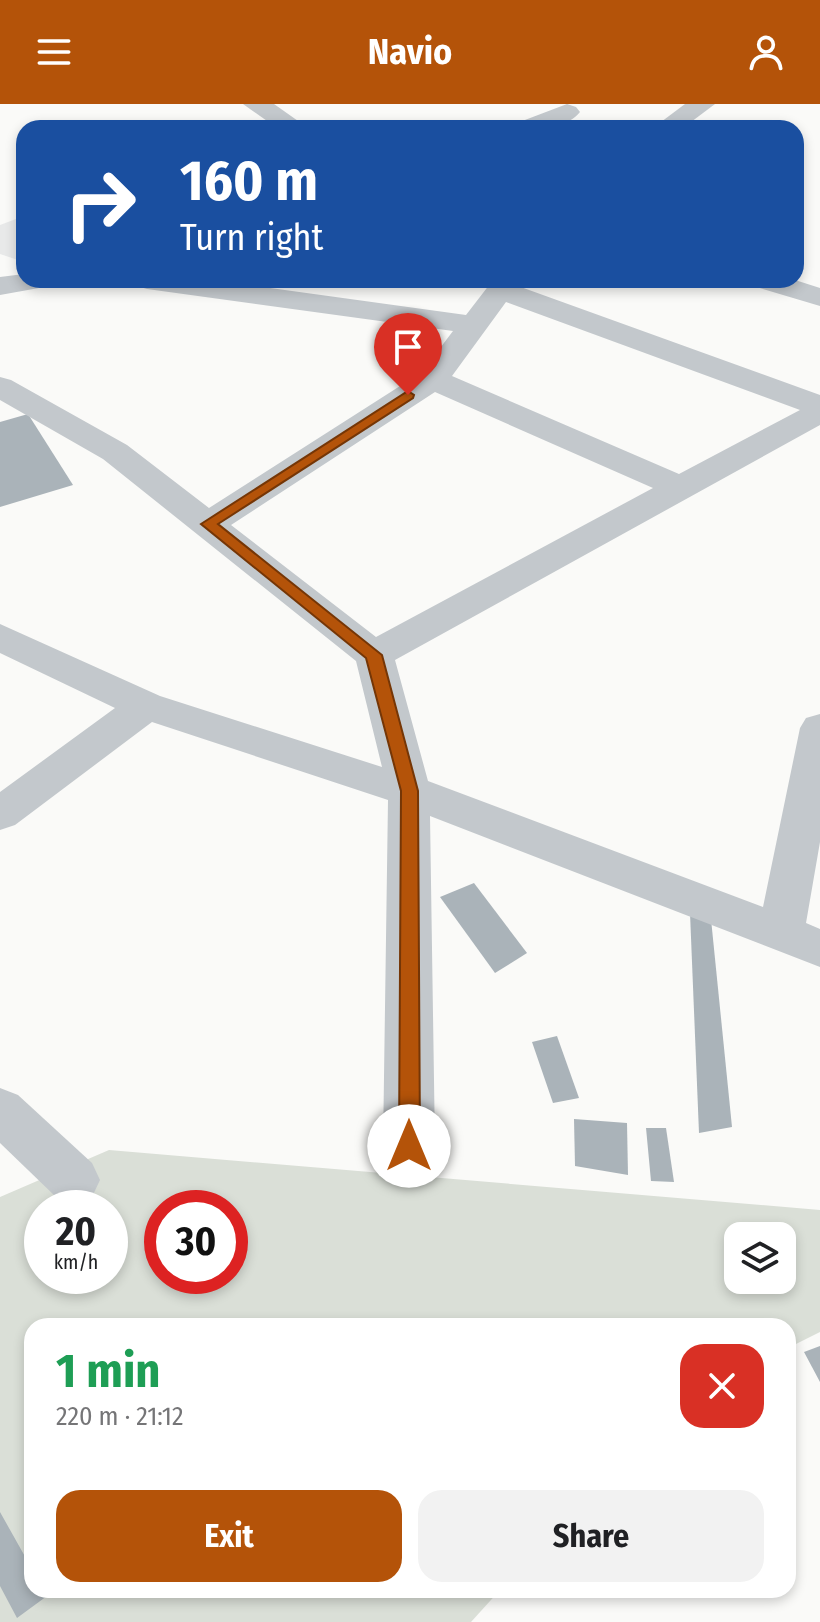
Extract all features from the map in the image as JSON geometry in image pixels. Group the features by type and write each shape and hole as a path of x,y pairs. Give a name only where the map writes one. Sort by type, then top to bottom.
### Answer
{"street":[{"path":"256,104 282,120"},
{"path":"678,120 702,104"},
{"path":"546,120 567,112"},
{"path":"205,288 474,325"},
{"path":"209,524 433,379 502,288"},
{"path":"512,288 820,406"},
{"path":"790,288 820,297"},
{"path":"433,379 681,488"},
{"path":"0,387 115,452 374,655 409,791 409,1146"},
{"path":"374,655 820,412"},
{"path":"0,637 146,706 409,791 820,948"},
{"path":"0,814 146,706"},
{"path":"781,933 820,731"},
{"path":"0,1110 74,1180"}],"shaded area":[{"path":"16,219 16,259 0,254 0,225"},
{"path":"109,1150 820,1210 820,1332 796,1344 796,1318 24,1318 24,1598 493,1598 471,1622 0,1622 0,1197"}],"building":[{"path":"28,414 73,485 0,507 0,422"},
{"path":"474,883 527,953 495,973 440,897"},
{"path":"690,913 711,919 732,1127 699,1133"},
{"path":"557,1036 579,1098 553,1103 532,1042"},
{"path":"574,1119 627,1123 628,1175 575,1166"},
{"path":"646,1128 666,1128 674,1182 651,1181"},
{"path":"820,1346 820,1382 804,1352"},
{"path":"0,1512 24,1555 24,1598 44,1598 17,1618 0,1586"}],"route":[{"path":"408,395 209,524 374,655 409,791 409,1146"}]}
